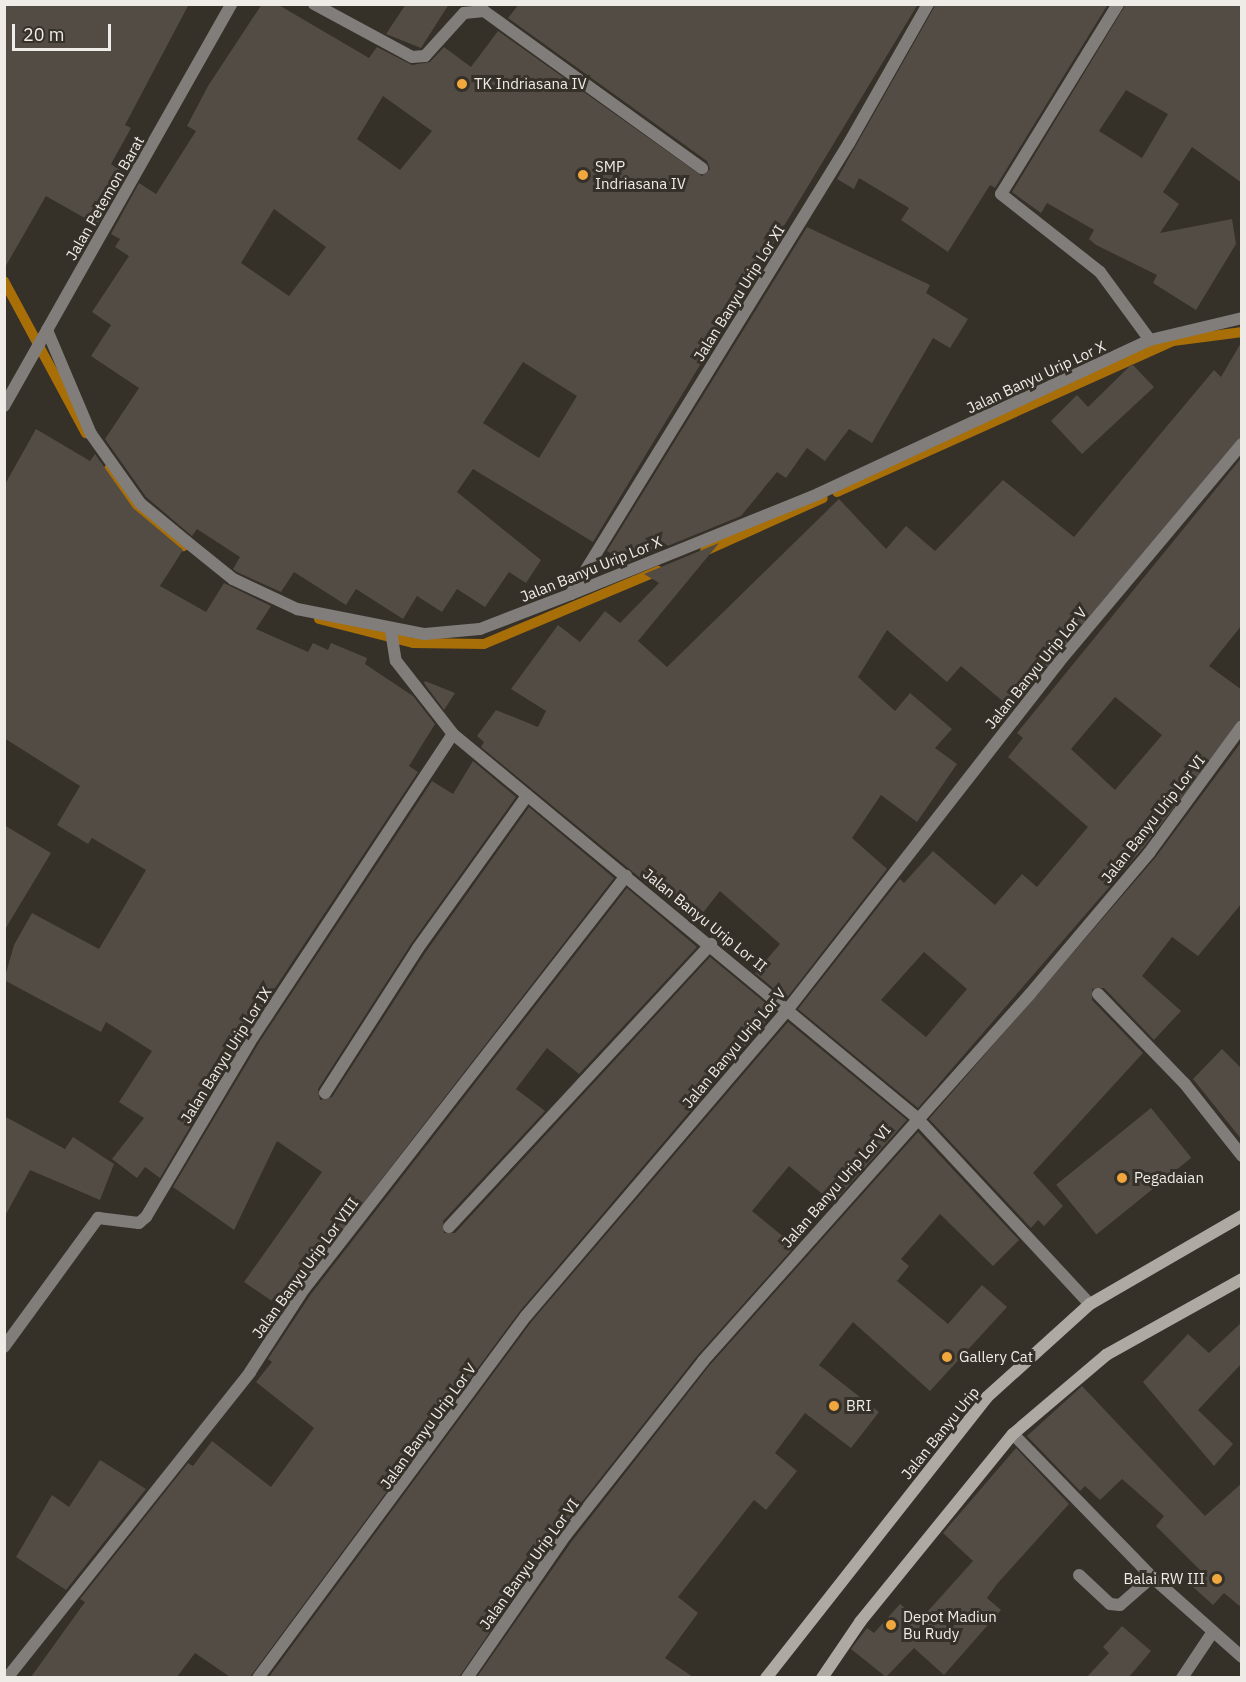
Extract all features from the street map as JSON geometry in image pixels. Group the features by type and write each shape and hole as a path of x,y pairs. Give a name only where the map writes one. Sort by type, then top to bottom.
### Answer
{"main road":[{"name":"Jalan Banyu Urip","path":"766,1677 987,1396 1090,1304 1242,1216"},
{"path":"822,1677 1013,1434 1106,1355 1242,1279"}],"street":[{"name":"Jalan Petemon Barat","path":"4,406 231,4"},
{"path":"314,4 412,57 424,56 464,14 484,11 702,168"},
{"name":"Jalan Banyu Urip Lor XI","path":"571,594 849,143 928,4"},
{"path":"1118,4 1001,194 1100,272 1150,340"},
{"name":"Jalan Banyu Urip Lor X","path":"44,334 91,434 140,503 233,579 297,609 391,634 480,629 818,494 1150,340 1242,318"},
{"name":"Jalan Banyu Urip Lor V","path":"258,1677 526,1316 789,1009 1059,662 1242,444"},
{"name":"Jalan Banyu Urip Lor II","path":"391,634 396,661 453,734 526,797 711,944 916,1117 1090,1304"},
{"name":"Jalan Banyu Urip Lor VI","path":"467,1677 565,1536 696,1370 1141,862 1242,726"},
{"name":"Jalan Banyu Urip Lor IX","path":"4,1347 98,1218 139,1223 146,1218 253,1037 453,734"},
{"path":"325,1093 418,948 526,797"},
{"name":"Jalan Banyu Urip Lor VIII","path":"7,1677 250,1372 304,1289 627,876"},
{"path":"449,1227 711,944"},
{"path":"1098,994 1185,1084 1242,1156"},
{"path":"1013,1434 1152,1577 1212,1633 1242,1657"},
{"path":"1079,1575 1110,1604 1120,1605 1152,1577"},
{"path":"1182,1677 1212,1633"}],"building":[{"path":"4,4 189,4 125,125 131,128 111,164 126,174 97,225 46,196 4,269"},
{"path":"262,4 277,4 369,58 377,47 412,65 430,62 444,47 471,67 498,31 702,176 710,169 707,161 508,18 519,4 918,4 593,542 473,469 457,492 541,560 526,583 509,572 485,607 457,589 442,612 417,596 403,619 356,589 346,605 294,572 281,592 237,572 233,569 240,557 197,529 192,536 146,497 105,439 139,388 91,356 111,325 92,312 129,256 115,247 120,239 111,234 139,183 156,194 196,131 187,126 208,86","holes":["383,96 432,131 400,170 357,139","274,209 326,247 289,296 241,263","523,362 577,396 539,458 483,423"]},
{"path":"406,4 449,4 421,48 386,34"},
{"path":"936,4 1108,4 995,188 990,185 948,252 901,220 909,208 859,178 854,189 837,179"},
{"path":"1126,4 1242,4 1242,183 1192,147 1163,192 1179,204 1160,233 1232,219 1236,244 1196,310 1153,283 1157,275 1096,245 1089,239 1094,230 1047,203 1041,213 1012,192","holes":["1126,90 1168,114 1142,158 1099,131"]},
{"path":"807,227 930,285 926,293 968,319 950,348 933,338 872,443 849,429 825,461 807,448 786,478 777,472 741,516 626,563 607,551"},
{"path":"1242,341 1242,436 1012,709 961,666 947,682 887,630 858,677 895,711 910,693 952,729 935,748 957,764 917,822 881,795 852,838 887,869 786,999 755,973 780,944 720,891 695,923 481,747 484,742 477,736 496,710 538,727 546,711 511,689 558,625 580,642 605,611 620,623 659,583 644,574 719,543 638,641 667,667 839,499 886,549 906,526 935,551 1003,480 1074,537 1214,370 1221,377"},
{"path":"1132,364 1154,387 1082,454 1051,421 1077,395 1088,407"},
{"path":"36,429 90,461 95,454 133,508 183,550 160,586 206,612 224,583 271,606 256,629 308,652 313,643 328,650 331,643 367,658 365,664 413,696 435,724 409,766 418,772 246,1032 160,1178 145,1167 137,1178 112,1159 144,1118 119,1102 152,1051 106,1022 101,1032 4,980 14,945 32,913 99,949 146,870 92,838 88,844 57,825 80,786 4,738 4,486"},
{"path":"1242,457 1242,625 1209,666 1242,690 1242,718 1143,848 918,1108 798,1009 900,879 904,883 933,851 995,905 1022,874 1037,887 1088,827 1008,757 1023,738 1017,733","holes":["1115,697 1162,735 1115,790 1071,749","924,952 967,989 926,1037 881,1000"]},
{"path":"425,681 455,693 444,710 424,683"},
{"path":"1242,741 1242,903 1198,956 1172,937 1142,976 1181,1011 1154,1040 1104,988 1092,989 1092,1000 1143,1053 1033,1173 1063,1206 1044,1226 1038,1220 1031,1228 929,1119 1155,858"},
{"path":"473,761 516,797 411,944 318,1089 320,1100 332,1097 425,953 529,807 614,878 282,1308 244,1282 322,1172 277,1141 234,1230 173,1187 260,1041 432,781 453,794"},
{"path":"4,825 51,853 4,931"},
{"path":"627,888 697,947 579,1074 547,1048 516,1089 545,1111 443,1221 444,1233 455,1233 710,957 775,1011 520,1311 250,1677 230,1677 195,1653 177,1677 31,1677 85,1602 80,1599 188,1463 193,1466 212,1441 271,1487 314,1428 256,1382 272,1362 268,1359 311,1294"},
{"path":"788,1022 907,1120 833,1203 789,1166 752,1211 795,1246 697,1356 559,1531 459,1677 269,1677 532,1321"},
{"path":"1222,1049 1242,1069 1242,1140 1193,1079"},
{"path":"1151,1108 1191,1158 1096,1235 1056,1185"},
{"path":"4,1116 65,1149 73,1137 114,1164 100,1200 30,1170 4,1218"},
{"path":"918,1132 1019,1240 993,1266 940,1214 901,1259 909,1266 897,1281 948,1324 982,1285 1007,1307 930,1391 853,1322 819,1365 879,1412 851,1448 805,1413 775,1453 797,1471 766,1510 754,1500 678,1597 698,1613 665,1658 693,1677 477,1677 572,1541 709,1366"},
{"path":"1242,1322 1242,1363 1198,1410 1233,1444 1214,1466 1143,1382 1188,1334 1209,1353"},
{"path":"1082,1386 1205,1516 1242,1483 1242,1608 1224,1593 1213,1605 1192,1586 1203,1573 1156,1526 1164,1516 1122,1479 1100,1500 1085,1486 1080,1491 1027,1436"},
{"path":"1016,1448 1069,1504 997,1584 987,1598 1001,1610 944,1675 914,1648 886,1677 851,1649 867,1628 874,1633 900,1604 919,1621 973,1561 943,1533"},
{"path":"100,1460 146,1489 66,1590 16,1557 52,1495 69,1507"},
{"path":"1122,1626 1151,1651 1129,1677 1087,1677 1109,1653 1103,1647"}],"waterway":[{"path":"4,281 86,433"},
{"path":"837,492 1173,341 1242,332"},
{"path":"109,469 135,509 183,546"},
{"path":"705,551 823,498"},
{"path":"319,619 413,643 484,644 658,571"}],"place":[{"name":"TK Indriasana IV","path":"462,84"},
{"name":"SMP Indriasana IV","path":"583,175"},
{"name":"Pegadaian","path":"1122,1178"},
{"name":"Gallery Cat","path":"947,1357"},
{"name":"BRI","path":"834,1406"},
{"name":"Balai RW III","path":"1217,1579"},
{"name":"Depot Madiun Bu Rudy","path":"891,1625"}]}
